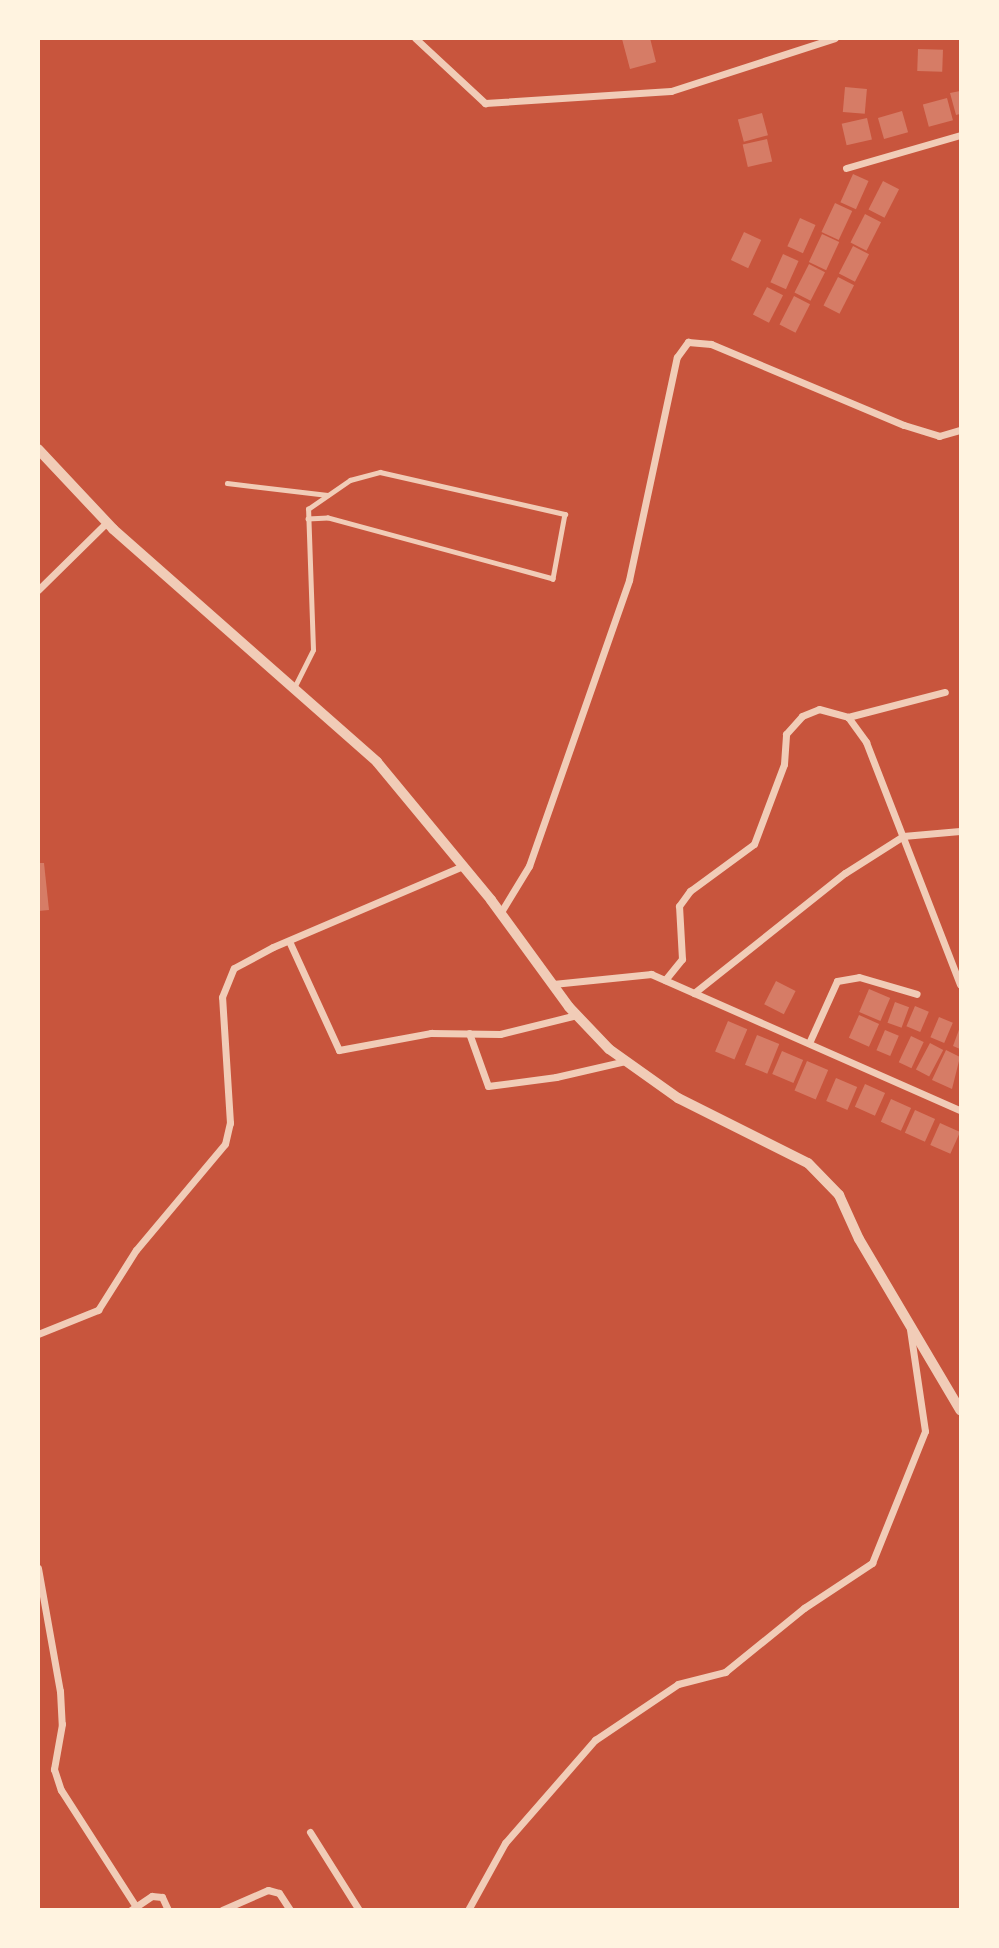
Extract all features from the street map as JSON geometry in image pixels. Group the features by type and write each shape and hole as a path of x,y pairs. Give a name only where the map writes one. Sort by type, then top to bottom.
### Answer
{"street":[{"path":"415,38 485,103 671,91 835,38"},
{"path":"846,168 961,135"},
{"path":"500,912 529,866 629,580 677,357 688,342 711,344 904,425 940,436 961,430"},
{"path":"38,449 107,522 377,762 500,912 577,1015 626,1061 678,1098 808,1163 839,1195 859,1239 961,1410"},
{"path":"38,590 107,522"},
{"path":"665,980 682,959 679,906 690,891 754,844 784,764 786,734 802,716 819,709 848,717 945,692"},
{"path":"848,717 866,742 961,984"},
{"path":"694,993 845,873 903,836 961,831"},
{"path":"39,1334 98,1310 136,1250 225,1144 230,1123 222,998 234,968 289,941 463,866"},
{"path":"289,941 339,1050 431,1033 500,1034 577,1015"},
{"path":"553,984 651,974 961,1110"},
{"path":"809,1043 837,981 859,977 917,995"},
{"path":"469,1033 488,1086 556,1077 626,1061"},
{"path":"468,1909 505,1843 595,1740 678,1684 725,1672 804,1608 873,1563 925,1431 909,1324"},
{"path":"38,1568 60,1691 62,1724 54,1769 61,1790 133,1908 152,1896 162,1897 169,1909"},
{"path":"310,1832 359,1909"},
{"path":"222,1909 268,1890 279,1893 290,1909"}],"lane":[{"path":"294,688 313,650 308,509 351,480 380,472 565,514 553,579 328,518 309,519"},
{"path":"227,482 328,495"}],"building":[{"path":"650,38 656,62 630,69 622,39"},
{"path":"918,49 943,50 942,72 917,71"},
{"path":"845,87 867,89 865,114 843,112"},
{"path":"960,91 960,114 956,115 950,93"},
{"path":"947,98 953,120 929,127 923,104"},
{"path":"902,111 908,132 884,139 878,118"},
{"path":"762,113 768,135 744,142 738,119"},
{"path":"867,118 872,139 847,145 842,124"},
{"path":"767,139 772,161 748,167 743,145"},
{"path":"853,174 869,181 856,209 840,202"},
{"path":"883,181 899,189 885,218 868,210"},
{"path":"835,203 852,211 839,240 821,232"},
{"path":"865,214 881,222 867,251 850,243"},
{"path":"800,218 816,225 803,253 787,246"},
{"path":"744,232 761,240 748,268 731,260"},
{"path":"822,234 839,242 826,270 809,262"},
{"path":"853,246 869,254 855,282 839,274"},
{"path":"783,254 799,261 786,289 770,282"},
{"path":"809,264 825,272 811,301 794,293"},
{"path":"838,277 854,285 840,314 823,306"},
{"path":"767,287 783,295 769,323 753,315"},
{"path":"794,296 810,304 796,333 779,325"},
{"path":"38,863 44,863 49,910 38,911"},
{"path":"776,981 796,991 784,1014 764,1004"},
{"path":"869,989 890,998 880,1021 859,1012"},
{"path":"895,1002 909,1007 902,1028 887,1023"},
{"path":"915,1006 929,1012 920,1032 906,1026"},
{"path":"859,1015 879,1024 869,1047 849,1038"},
{"path":"939,1017 953,1023 944,1043 930,1037"},
{"path":"728,1021 747,1029 734,1060 715,1051"},
{"path":"960,1027 960,1049 953,1046"},
{"path":"885,1030 899,1036 890,1056 876,1050"},
{"path":"757,1035 779,1044 767,1074 745,1065"},
{"path":"911,1036 924,1042 911,1068 899,1062"},
{"path":"930,1043 943,1050 929,1077 916,1069"},
{"path":"946,1050 960,1057 952,1089 932,1080"},
{"path":"782,1051 803,1060 793,1083 772,1074"},
{"path":"807,1061 828,1070 816,1099 794,1090"},
{"path":"836,1078 857,1087 847,1110 826,1101"},
{"path":"865,1084 885,1093 875,1116 855,1107"},
{"path":"891,1099 911,1108 901,1131 881,1122"},
{"path":"915,1110 935,1119 925,1142 905,1133"},
{"path":"940,1123 960,1132 950,1154 930,1145"}]}
